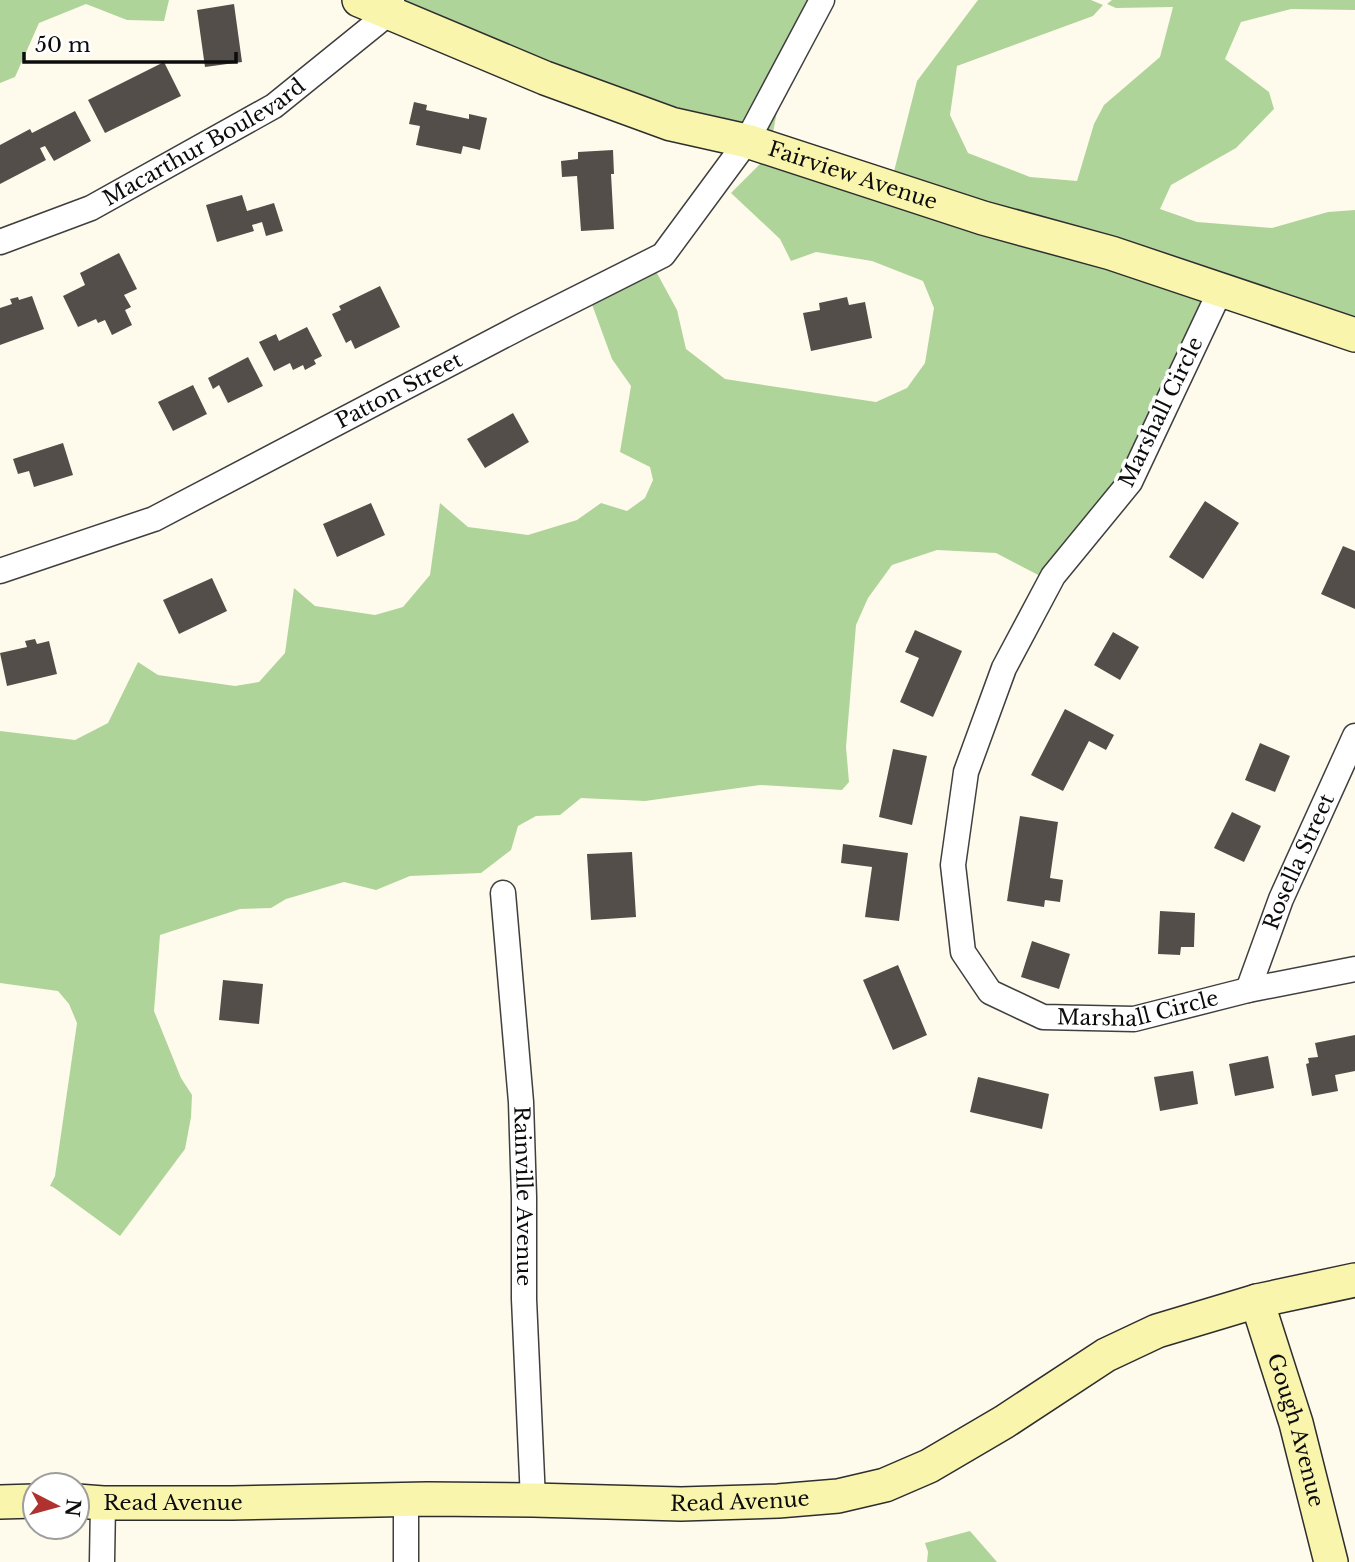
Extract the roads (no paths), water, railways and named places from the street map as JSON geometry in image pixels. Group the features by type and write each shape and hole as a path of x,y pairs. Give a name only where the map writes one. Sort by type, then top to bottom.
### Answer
{"street":[{"name":"Fairview Avenue","path":"359,0 391,6 545,78 671,124 747,141 983,218 1111,253 1355,334"},
{"name":"Patton Street","path":"0,571 154,519 663,255 747,141 822,0"},
{"name":"Macarthur Boulevard","path":"0,242 91,208 274,106 391,6"},
{"name":"Marshall Circle","path":"1221,289 1130,482 1053,576 1004,668 966,772 953,865 964,952 990,992 1043,1017 1134,1019 1248,990 1355,969"},
{"name":"Rosella Street","path":"1248,990 1280,899 1355,736"},
{"name":"Rainville Avenue","path":"503,893 521,1102 524,1299 533,1500"},
{"name":"Read Avenue","path":"91,1502 533,1500 681,1504 838,1496 885,1485 929,1466 1004,1422 1106,1355 1157,1331 1257,1301 1355,1280"},
{"name":"Gough Avenue","path":"1257,1301 1296,1423 1331,1562"},
{"path":"406,1500 406,1562"},
{"path":"0,1502 21,1501"},
{"path":"91,1507 102,1562"}]}
